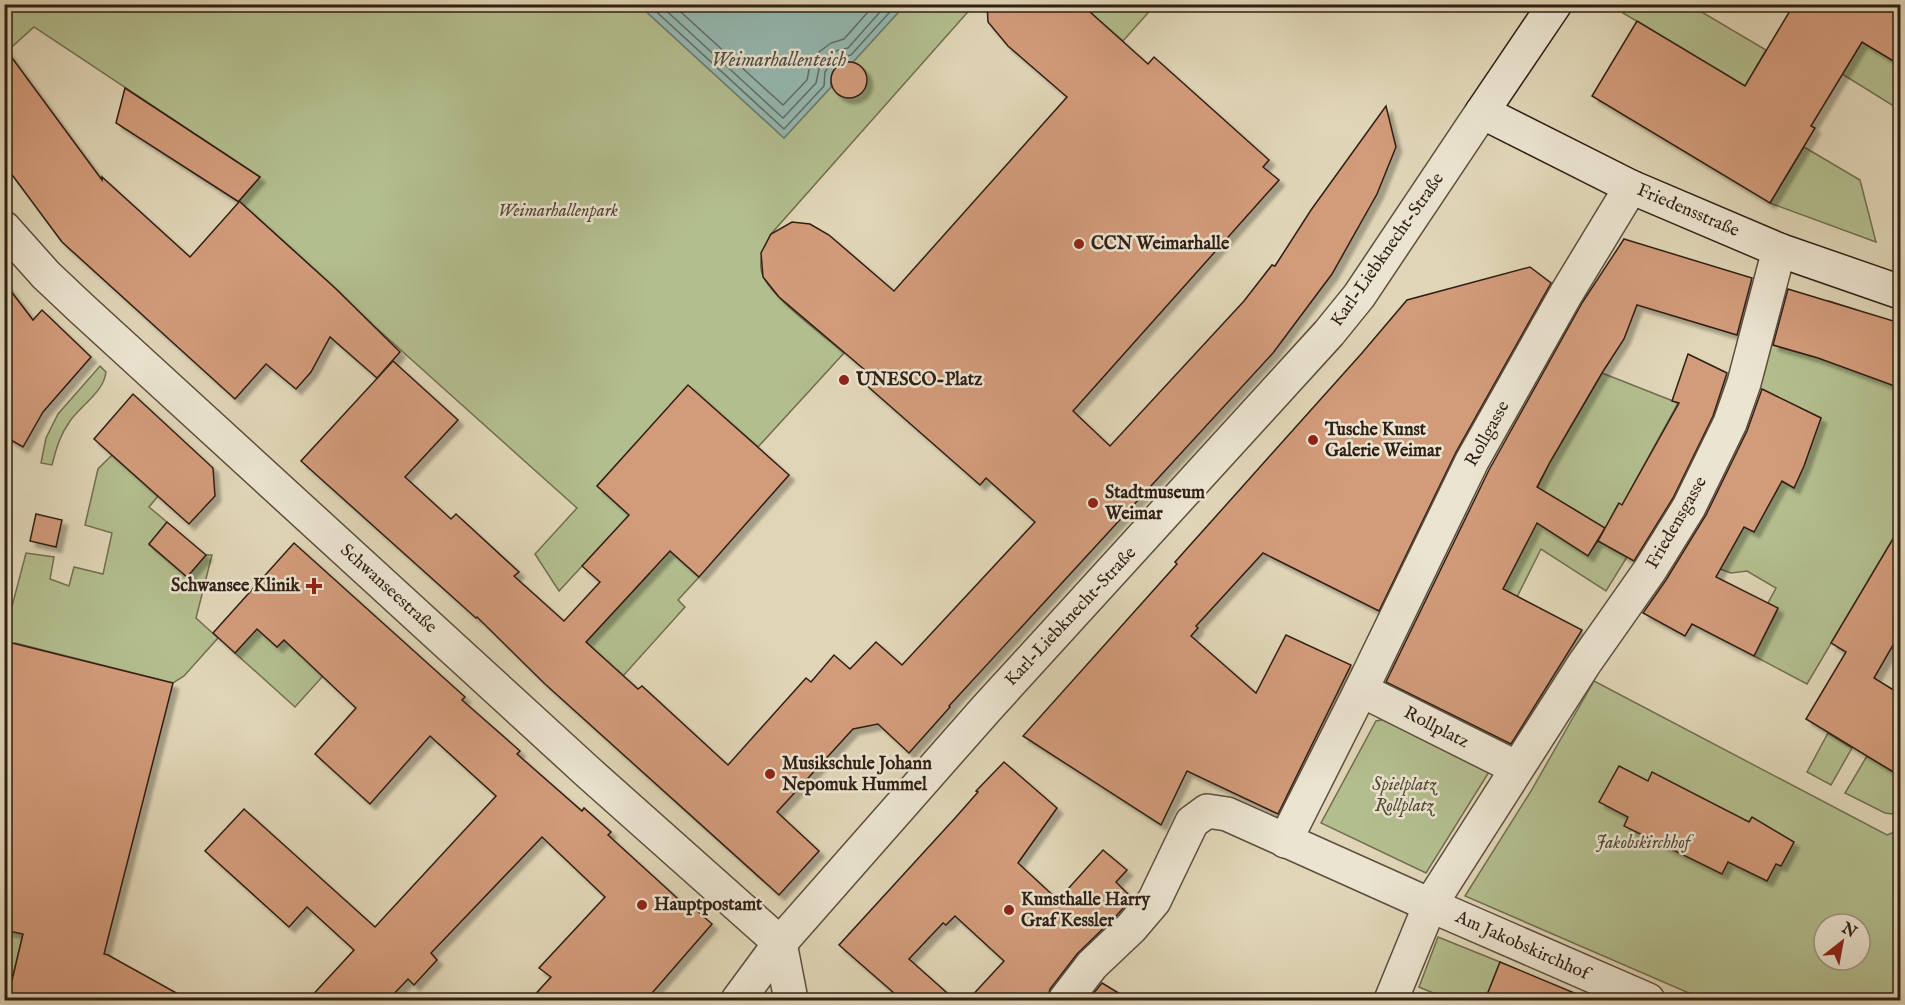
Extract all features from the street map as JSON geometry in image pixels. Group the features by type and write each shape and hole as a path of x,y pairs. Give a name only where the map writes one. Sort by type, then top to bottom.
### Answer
{"street":[{"name":"Karl-Liebknecht-Straße","path":"738,1000 780,943 986,709 1329,333 1359,296 1555,4"},
{"name":"Friedensstraße","path":"1482,112 1631,187 1779,250 1900,292"},
{"name":"Rollgasse","path":"1361,690 1472,461 1566,294 1631,187"},
{"name":"Schwanseestraße","path":"4,228 46,275 81,308 589,773 780,943"},
{"name":"Friedensgasse","path":"1517,768 1584,664 1650,570 1689,507 1731,423 1779,250"},
{"path":"1285,841 1361,690"},
{"name":"Rollplatz","path":"1361,690 1517,768"},
{"path":"1391,1000 1430,905 1517,768"},
{"path":"1065,1000 1092,966 1131,928 1154,901 1192,822 1207,811 1227,814 1430,905"},
{"name":"Am Jakobskirchhof","path":"1430,905 1639,999"},
{"path":"780,943 791,1000"}],"green space":[{"name":"Weimarhallenpark","path":"5,5 639,5 784,138 831,87 831,76 835,68 843,63 853,62 905,5 974,5 771,234 764,250 761,267 770,287 789,307 844,353 758,447 688,386 597,486 699,577 678,600 685,607 623,676 586,642 649,574 609,537 559,591 535,554 577,508 239,201 260,177 34,27 5,53"},
{"path":"1081,5 1155,5 1123,41"},
{"path":"1629,5 1690,5 1766,50 1745,86 1623,13"},
{"path":"1862,42 1900,65 1900,110 1842,74"},
{"path":"1804,147 1860,180 1876,242 1770,203"},
{"path":"1829,301 1857,310 1839,365 1900,388 1900,527 1807,684 1754,656 1778,609 1768,603 1776,588 1747,571 1731,573 1720,569 1744,527 1781,481 1794,488 1821,418 1754,386 1765,343 1811,356"},
{"path":"100,366 106,372 101,386 67,426 52,465 41,463 46,438 58,414"},
{"path":"1602,373 1678,403 1622,505 1618,504 1603,532 1579,512 1558,500 1532,499 1550,462"},
{"path":"112,455 158,496 149,507 167,522 149,545 187,577 206,555 212,555 196,618 218,638 184,676 173,683 15,643 5,684 5,633 26,553 54,557 50,579 69,586 74,567 103,574 112,533 85,525 98,469"},
{"path":"1524,514 1588,555 1598,541 1627,557 1606,591 1541,549 1517,597 1499,596 1534,527"},
{"path":"376,617 295,707 235,653 264,621 271,627 264,635 277,647 284,640 303,657"},
{"name":"Jakobskirchhof","path":"1594,681 1887,835 1900,830 1900,1000 1705,1000 1465,896 1531,791"},
{"name":"Spielplatz Rollplatz","path":"1386,719 1489,772 1426,873 1321,823 1376,721"},
{"path":"1828,733 1852,748 1831,785 1807,772"},
{"path":"1867,756 1900,776 1900,815 1885,813 1845,793"},
{"path":"5,930 23,934 7,1000 5,1000"},
{"path":"1438,937 1500,962 1485,1000 1450,1000 1419,987"}],"water":[{"name":"Weimarhallenteich","path":"639,5 905,5 853,62 843,63 835,68 831,76 831,87 784,138"}],"building":[{"path":"987,4 1081,4 1148,64 1154,57 1269,160 1263,167 1279,180 1073,411 1110,446 1244,301 1272,265 1275,266 1311,210 1386,106 1396,147 1377,194 1332,274 1273,353 949,706 909,753 878,724 853,729 777,812 819,851 779,895 545,684 477,617 301,461 393,361 458,420 405,477 451,519 456,514 519,572 514,576 564,621 600,582 582,566 629,515 597,486 688,385 789,475 699,577 670,551 586,642 638,689 642,686 728,765 806,678 811,682 834,655 850,669 876,642 902,665 1035,522 986,478 980,485 865,384 872,376 779,297 763,277 761,253 771,234 792,222 810,224 829,235 894,291 1067,97 1008,46 988,22"},
{"path":"1794,4 1900,4 1900,65 1862,42 1811,126 1815,128 1770,203 1592,96 1637,21 1745,86"},
{"path":"4,47 102,180 102,177 190,257 239,202 116,123 125,88 260,177 239,201 335,288 400,352 377,378 330,337 311,372 296,389 266,364 235,399 62,242 4,164"},
{"path":"849,62 862,67 867,80 862,93 849,98 836,93 831,80 836,67"},
{"path":"1624,239 1752,278 1737,335 1637,305 1624,339 1537,487 1605,528 1588,556 1537,523 1503,589 1582,630 1511,744 1386,682 1489,470 1582,303"},
{"path":"1530,267 1551,283 1456,452 1379,611 1263,553 1196,626 1198,628 1191,636 1256,693 1286,635 1351,665 1278,814 1187,771 1161,825 1023,736 1177,564 1175,562 1407,300"},
{"path":"4,282 33,320 42,310 91,357 43,412 23,447 4,436"},
{"path":"1788,289 1900,323 1900,388 1818,358 1773,345"},
{"path":"1688,354 1727,373 1713,416 1673,498 1634,561 1598,541 1619,503 1622,505 1679,403 1672,401"},
{"path":"1762,389 1821,418 1794,488 1782,481 1754,532 1744,527 1716,577 1778,608 1754,656 1692,624 1685,636 1643,613 1706,515 1747,431"},
{"path":"133,394 213,468 215,496 189,524 94,439"},
{"path":"36,514 62,520 56,547 30,541"},
{"path":"167,522 206,555 187,577 149,544"},
{"path":"1900,527 1900,633 1874,678 1900,694 1900,776 1806,719 1846,652 1831,643"},
{"path":"294,543 465,697 462,700 520,751 517,754 582,811 584,808 611,832 608,835 686,906 689,904 712,924 646,1000 530,1000 551,977 539,968 605,897 542,837 431,953 437,960 414,985 408,979 388,1000 308,1000 354,950 307,907 289,927 205,851 244,809 375,927 496,796 430,736 370,804 315,754 356,708 284,640 277,647 257,629 235,653 213,633"},
{"path":"4,641 173,683 104,954 189,1000 39,1000 9,993 23,934 4,930"},
{"path":"1004,762 1057,808 1018,863 1058,900 1103,850 1127,870 1116,882 1132,898 1077,954 1050,989 1047,1000 968,1000 1004,961 955,916 946,925 943,923 909,959 955,1000 902,1000 839,945"},
{"path":"1619,766 1648,781 1652,772 1749,822 1752,817 1794,842 1781,866 1776,864 1767,881 1728,862 1722,874 1624,826 1628,817 1599,802"},
{"path":"1500,962 1591,1000 1485,1000"},
{"path":"1102,983 1130,1000 1088,1000"}],"place":[{"name":"CCN Weimarhalle","path":"1079,244"},
{"name":"UNESCO-Platz","path":"844,380"},
{"name":"Tusche Kunst Galerie Weimar","path":"1313,440"},
{"name":"Stadtmuseum Weimar","path":"1093,503"},
{"name":"Schwansee Klinik","path":"314,586"},
{"name":"Musikschule Johann Nepomuk Hummel","path":"770,774"},
{"name":"Hauptpostamt","path":"642,905"},
{"name":"Kunsthalle Harry Graf Kessler","path":"1009,910"}]}
